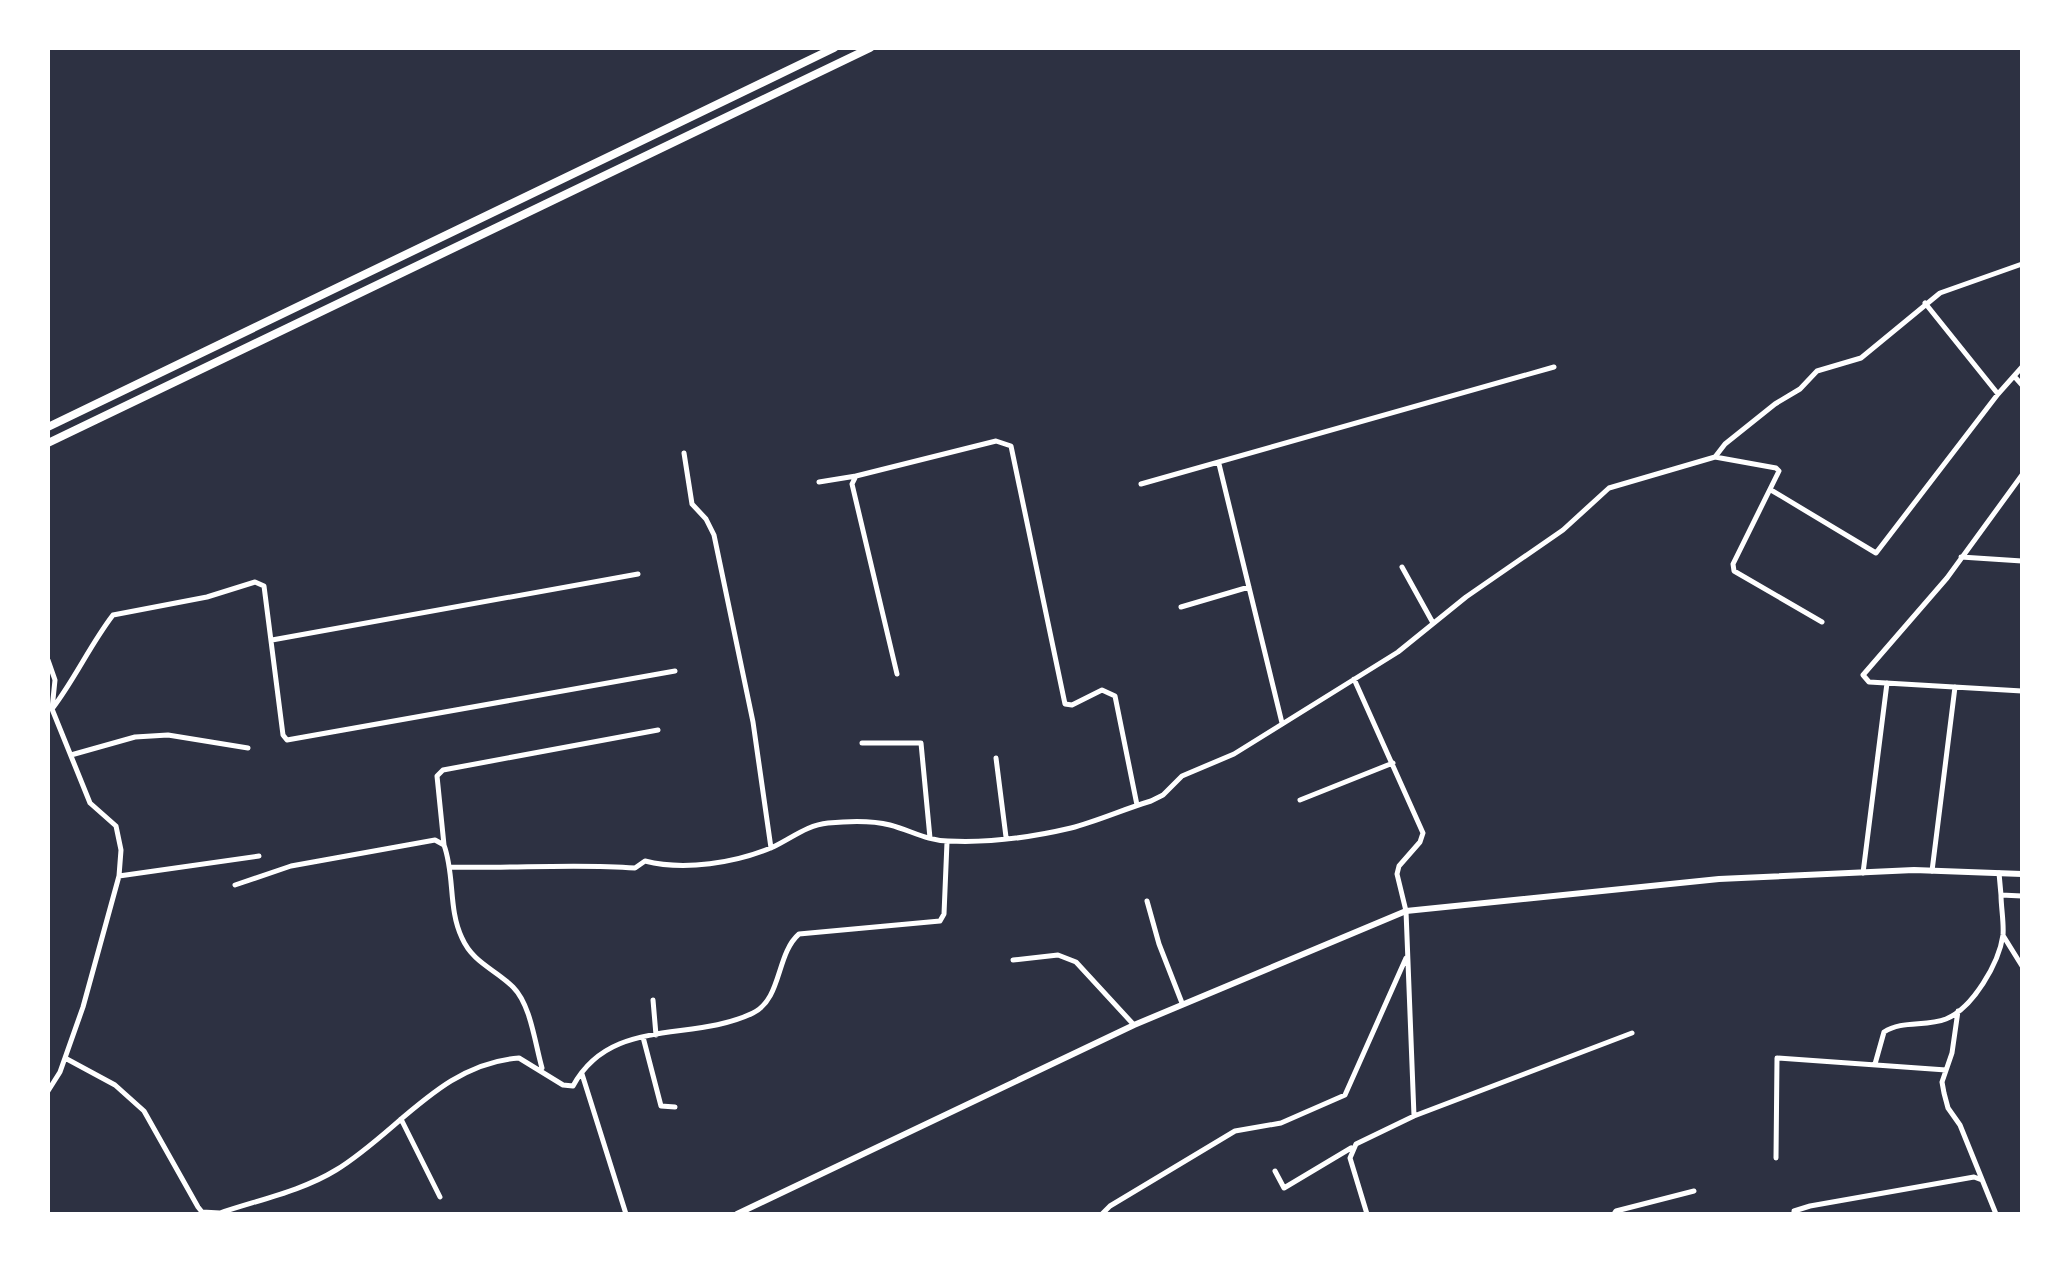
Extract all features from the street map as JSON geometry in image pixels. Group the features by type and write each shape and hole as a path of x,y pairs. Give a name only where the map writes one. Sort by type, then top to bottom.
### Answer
{"highway":[{"path":"48,427 834,48"},
{"path":"48,443 870,48"}],"main road":[{"path":"737,1214 1134,1025 1406,911 1719,879 1863,872 2022,874"}],"street":[{"path":"1715,458 1725,444 1800,389 1817,370 1860,358 1940,294 2022,264"},
{"path":"1925,303 1998,394"},
{"path":"1142,484 1554,367"},
{"path":"1771,490 1876,552 2022,367"},
{"path":"2014,376 2022,385"},
{"path":"819,482 996,442 1011,446 1065,704 1072,705 1102,690 1115,696 1138,805"},
{"path":"684,453 692,504 706,518 714,535 753,722 771,848"},
{"path":"449,867 537,869 586,864 635,868 646,860 670,868 699,866 771,848 823,823 890,825 946,842 1072,828 1163,796 1182,776 1234,754 1398,652 1563,530 1610,488 1715,458 1776,468 1779,476 1732,568 1822,622"},
{"path":"1219,464 1282,724"},
{"path":"856,476 852,484 898,674"},
{"path":"2022,476 1947,578 1866,668 1864,679 2022,690"},
{"path":"1961,557 2022,562"},
{"path":"1402,567 1433,623"},
{"path":"271,640 638,574"},
{"path":"52,709 113,615 207,598 255,582 264,586 283,735 287,740 674,672"},
{"path":"1181,608 1249,587"},
{"path":"48,660 54,680 50,693 52,709 90,802 116,826 121,850 119,876 83,1007 48,1092"},
{"path":"1354,679 1422,833 1420,842 1399,866 1398,874 1406,911 1414,1116"},
{"path":"1863,872 1888,683"},
{"path":"1932,871 1954,687"},
{"path":"543,1071 521,998 512,986 479,963 463,942 456,923 437,776 442,770 658,730"},
{"path":"72,755 135,737 168,735 248,748"},
{"path":"862,744 920,743 930,838"},
{"path":"996,758 1006,837"},
{"path":"1300,800 1393,763"},
{"path":"235,884 291,866 435,840 444,845"},
{"path":"65,1058 115,1085 144,1110 200,1213 220,1213 331,1174 432,1092 479,1069 519,1058 573,1086 581,1072 606,1048 643,1037 700,1030 752,1013 764,1006 790,944 799,934 940,922 944,914 946,842"},
{"path":"119,876 259,856"},
{"path":"1874,1065 1884,1032 1902,1025 1945,1020 1958,1012 1982,984 2003,934 1999,873"},
{"path":"2001,895 2022,896"},
{"path":"1147,902 1182,1004"},
{"path":"2003,934 2022,966"},
{"path":"1012,960 1058,955 1076,962 1134,1025"},
{"path":"1102,1214 1235,1131 1281,1122 1345,1095 1408,956"},
{"path":"653,1000 656,1035"},
{"path":"1958,1012 1942,1082 1948,1108 1960,1125 1996,1214"},
{"path":"1276,1171 1284,1188 1414,1116 1632,1034"},
{"path":"643,1037 661,1106 675,1107"},
{"path":"1776,1158 1777,1058 1946,1070"},
{"path":"581,1072 626,1214"},
{"path":"401,1119 440,1197"},
{"path":"1353,1147 1351,1164 1367,1214"},
{"path":"1794,1214 1836,1202 1974,1177 1982,1180"},
{"path":"1614,1214 1694,1191"}]}
